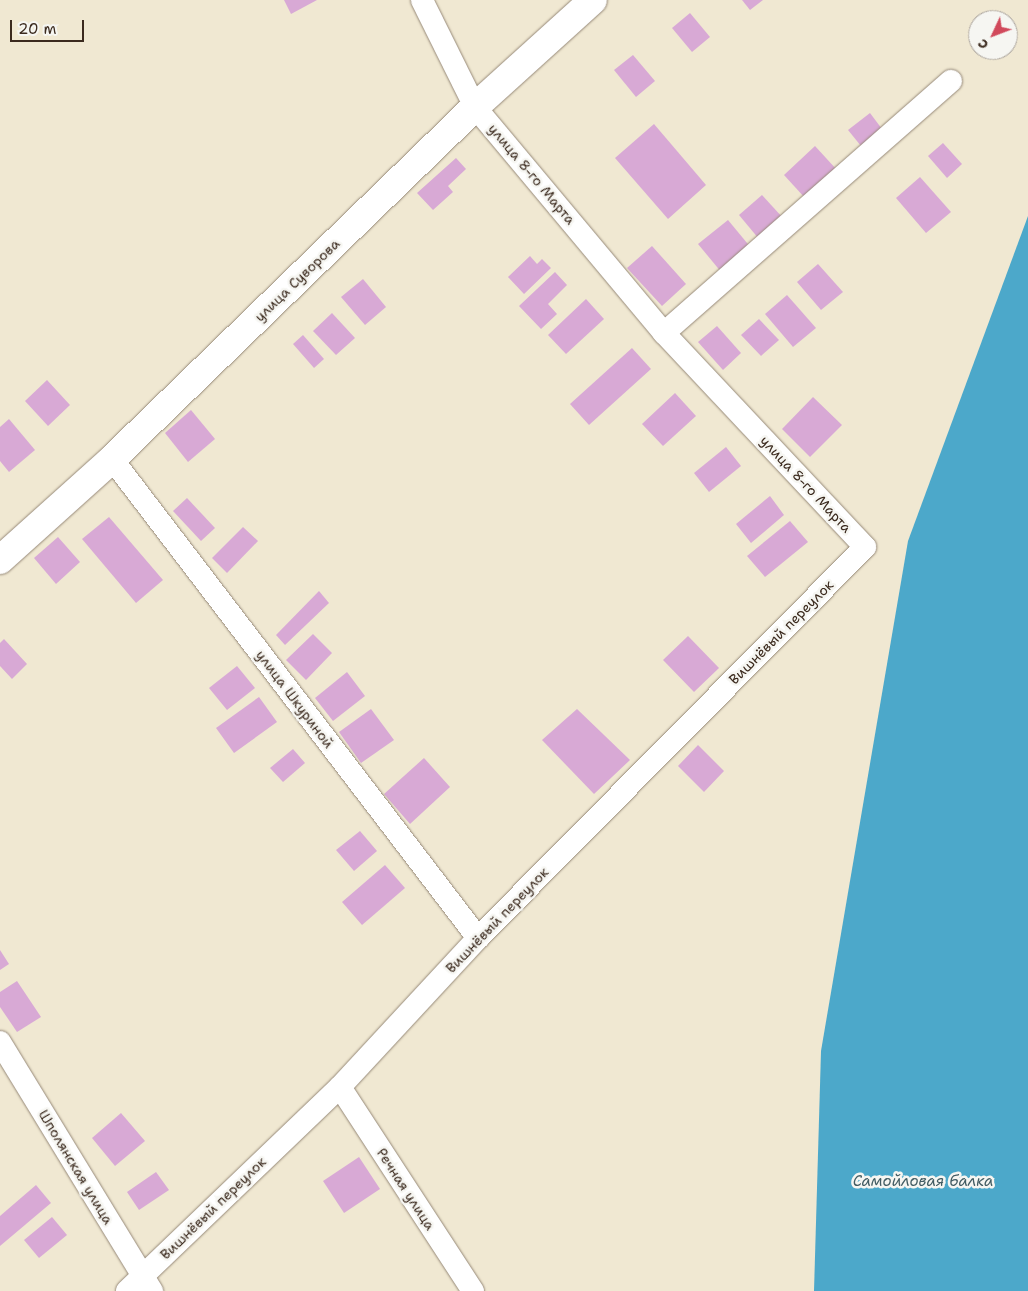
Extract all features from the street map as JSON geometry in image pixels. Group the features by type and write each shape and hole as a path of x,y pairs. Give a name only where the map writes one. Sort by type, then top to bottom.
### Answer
{"street":[{"name":"улица 8-го Марта","path":"422,0 475,107 664,333 865,547"},
{"name":"улица Суворова","path":"0,560 112,459 475,107 593,0"},
{"path":"664,333 951,81"},
{"name":"улица Шкуриной","path":"112,459 478,938"},
{"name":"Вишнёвый переулок","path":"140,1286 340,1087 478,938 865,547"},
{"name":"Шполянская улица","path":"0,1042 140,1286"},
{"name":"Речная улица","path":"340,1087 473,1291"}],"water":[{"name":"Самойловая балка","path":"1028,216 1028,1291 814,1291 821,1051 908,541"}],"building":[{"path":"284,0 317,0 291,14"},
{"path":"742,0 763,0 750,10"},
{"path":"690,13 710,37 692,52 672,28"},
{"path":"633,55 655,81 636,97 614,70"},
{"path":"870,113 882,129 861,146 848,130"},
{"path":"654,124 706,185 668,219 615,158"},
{"path":"943,143 962,164 947,178 928,156"},
{"path":"815,146 837,170 805,198 784,175"},
{"path":"456,158 466,169 448,186 453,192 433,210 417,193"},
{"path":"920,177 951,212 926,233 896,198"},
{"path":"762,195 783,218 759,239 739,215"},
{"path":"728,220 752,249 722,273 698,244"},
{"path":"652,246 686,284 662,306 627,268"},
{"path":"530,256 537,264 542,259 551,268 524,294 508,277"},
{"path":"818,264 843,292 821,310 797,282"},
{"path":"555,272 567,285 548,304 557,314 541,329 519,306"},
{"path":"363,279 386,307 365,325 341,297"},
{"path":"787,295 816,328 793,347 765,314"},
{"path":"586,299 604,319 566,354 548,335"},
{"path":"332,313 355,338 336,355 313,331"},
{"path":"759,319 779,340 761,356 741,335"},
{"path":"717,326 741,353 723,370 698,342"},
{"path":"303,335 324,359 314,368 293,344"},
{"path":"632,348 651,369 589,425 570,404"},
{"path":"47,380 70,405 48,426 25,401"},
{"path":"675,393 696,416 663,446 642,424"},
{"path":"813,397 842,425 810,457 782,429"},
{"path":"191,410 215,439 188,462 165,433"},
{"path":"9,419 35,450 9,472 0,461 0,427"},
{"path":"726,447 741,466 709,492 694,473"},
{"path":"770,496 784,515 751,543 736,524"},
{"path":"187,498 215,528 201,541 173,511"},
{"path":"109,517 163,580 136,603 82,539"},
{"path":"790,521 808,542 765,577 747,556"},
{"path":"243,527 258,541 227,573 212,558"},
{"path":"58,537 80,562 56,584 34,558"},
{"path":"319,591 329,603 285,645 276,635"},
{"path":"313,634 332,653 306,680 286,660"},
{"path":"688,636 719,668 694,692 663,660"},
{"path":"4,639 27,664 12,679 0,666 0,643"},
{"path":"237,666 255,688 227,710 209,688"},
{"path":"347,672 365,696 333,721 315,698"},
{"path":"259,697 277,722 234,753 216,728"},
{"path":"371,709 394,740 361,763 339,732"},
{"path":"577,709 630,760 594,794 542,740"},
{"path":"698,745 724,771 704,792 678,766"},
{"path":"293,749 305,763 283,782 270,768"},
{"path":"424,758 450,787 410,824 384,794"},
{"path":"360,831 377,851 354,871 336,850"},
{"path":"385,865 405,888 362,925 342,902"},
{"path":"0,950 9,964 0,970"},
{"path":"17,981 41,1017 17,1032 0,1007 0,992"},
{"path":"121,1113 145,1141 115,1166 92,1138"},
{"path":"359,1157 380,1189 344,1213 323,1181"},
{"path":"156,1172 169,1190 139,1210 127,1192"},
{"path":"36,1185 51,1203 0,1246 0,1216"},
{"path":"52,1217 67,1235 39,1258 24,1240"}]}
